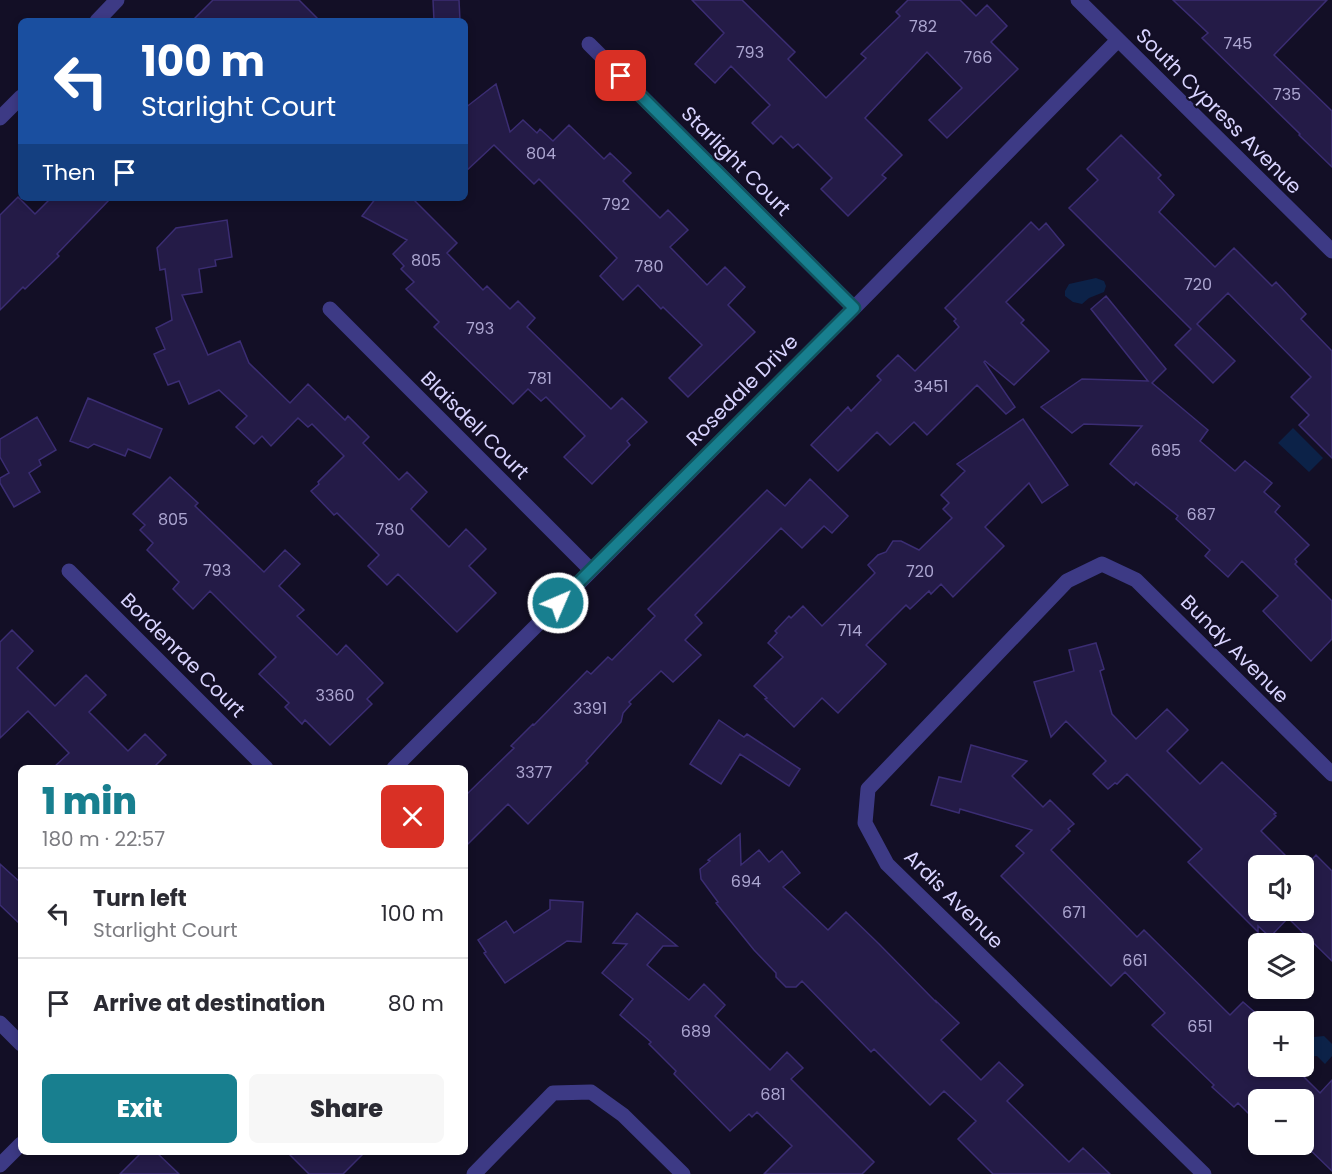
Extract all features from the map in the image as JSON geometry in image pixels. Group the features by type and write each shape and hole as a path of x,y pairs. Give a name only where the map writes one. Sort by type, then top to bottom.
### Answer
{"street":[{"path":"100,18 117,0"},
{"name":"South Cypress Avenue","path":"1078,0 1332,251"},
{"name":"Rosedale Drive","path":"397,765 1118,40"},
{"name":"Starlight Court","path":"589,44 854,308"},
{"path":"0,118 18,100"},
{"name":"Blaisdell Court","path":"330,309 591,570"},
{"name":"Bundy Avenue","path":"1102,564 1136,580 1332,774"},
{"name":"Ardis Avenue","path":"1102,564 1067,581 868,789 865,822 887,864 1204,1174"},
{"name":"Bordenrae Court","path":"69,571 263,765"},
{"path":"0,1023 18,1041"},
{"path":"474,1174 553,1093 591,1092 623,1115 683,1174"},
{"path":"0,1165 18,1147"}],"water":[{"path":"1096,278 1104,281 1106,286 1104,292 1089,298 1082,304 1073,302 1065,296 1069,284"},
{"path":"1293,428 1323,458 1309,472 1278,443"},
{"path":"1324,1036 1332,1044 1332,1056 1325,1064 1317,1056 1314,1056 1314,1037"}],"building":[{"path":"213,0 299,0 317,18 195,18"},
{"path":"433,0 459,0 460,18 434,18"},
{"path":"692,0 742,0 795,52 788,59 826,98 866,58 861,54 900,16 896,12 908,0 960,0 976,16 987,5 1007,26 991,42 1018,69 947,138 929,120 962,88 927,52 865,118 902,155 882,175 886,178 848,216 821,189 832,178 798,144 793,148 781,136 773,144 752,123 770,105 731,66 715,83 695,64 724,33"},
{"path":"1173,0 1327,0 1274,55 1332,111 1332,167 1202,38 1208,33"},
{"path":"496,84 510,132 523,120 537,133 540,129 553,141 569,125 604,159 610,153 631,173 623,181 660,218 668,210 688,230 670,247 707,285 725,267 745,287 728,305 755,332 688,397 669,378 702,345 638,285 623,300 600,276 617,258 539,179 534,184 494,145 468,169 468,106"},
{"path":"1121,135 1161,175 1158,178 1174,195 1159,212 1215,267 1234,248 1272,286 1276,282 1306,314 1301,319 1332,351 1332,458 1299,425 1309,415 1291,397 1311,377 1228,293 1197,324 1235,361 1213,383 1175,345 1191,329 1069,208 1098,180 1087,169"},
{"path":"18,197 18,201 22,201 35,214 48,201 108,201 57,254 59,256 0,310 0,215"},
{"path":"374,201 415,201 457,243 447,253 483,290 487,286 510,309 518,301 535,318 527,327 611,409 622,398 647,422 627,441 630,445 592,484 564,457 585,436 546,397 541,401 528,389 513,404 434,327 439,322 406,289 414,282 401,269 404,266 393,254 407,240 362,216"},
{"path":"227,220 232,257 215,260 216,266 199,269 202,292 182,295 208,355 240,341 249,363 290,403 308,384 345,420 348,416 369,437 363,443 399,480 407,472 427,492 411,509 449,547 466,529 486,549 469,566 496,593 457,632 398,574 387,585 368,566 379,555 311,491 344,456 312,424 308,427 298,418 271,446 262,436 254,444 236,427 247,416 219,390 189,404 179,381 168,385 154,354 165,349 156,328 172,320 165,269 160,270 157,248 176,228"},
{"path":"1031,222 1039,230 1046,223 1064,245 1006,302 1024,320 1021,323 1049,351 1014,385 984,362 1015,407 1006,414 977,385 927,435 914,422 890,445 877,432 838,471 811,445 848,407 851,411 881,380 877,376 898,355 915,371 959,327 954,321 956,319 945,308"},
{"path":"1106,296 1166,369 1152,383 1208,430 1200,441 1235,471 1245,461 1272,483 1264,492 1280,506 1275,512 1309,545 1295,559 1297,562 1295,564 1332,601 1332,639 1311,661 1263,611 1278,596 1242,561 1228,577 1205,556 1210,550 1176,519 1178,516 1136,482 1134,485 1110,464 1142,426 1084,424 1072,433 1041,407 1082,379 1148,381 1091,309"},
{"path":"88,398 162,429 150,458 128,449 125,456 94,444 88,448 70,441"},
{"path":"37,417 56,450 39,460 41,465 29,473 40,492 14,507 0,483 0,478 9,473 0,457 0,439"},
{"path":"1023,419 1068,485 1042,503 1029,483 985,527 1004,546 953,597 941,584 931,594 929,591 910,609 906,605 866,645 886,664 838,713 822,698 794,727 754,686 783,657 768,643 777,633 775,631 789,616 791,618 803,606 822,626 875,573 868,565 878,555 886,552 893,541 901,541 919,550 952,518 943,509 949,503 941,495 965,471 957,464"},
{"path":"170,477 198,503 195,506 264,572 285,550 300,564 279,586 304,610 297,616 337,655 346,645 383,683 367,699 372,704 330,745 305,720 302,724 285,707 289,703 259,674 276,657 210,591 193,609 173,589 179,582 147,550 153,543 140,530 145,525 133,514"},
{"path":"810,479 848,516 832,533 824,526 802,548 781,528 695,615 702,623 685,640 701,655 673,682 661,671 629,702 631,704 623,713 621,722 586,761 588,763 528,824 508,804 468,844 468,793 514,748 511,746 587,671 591,674 608,657 612,660 655,616 648,609 767,490 785,506"},
{"path":"12,630 33,651 17,668 55,706 86,675 106,695 89,712 128,751 145,734 166,755 156,765 56,765 69,753 28,711 0,738 0,642"},
{"path":"1096,643 1104,669 1100,671 1112,714 1136,739 1167,709 1188,730 1167,751 1200,784 1222,762 1276,813 1274,814 1276,816 1261,831 1285,855 1248,855 1248,921 1285,921 1274,933 1266,933 1258,926 1258,932 1188,862 1202,849 1127,774 1108,789 1093,774 1106,761 1066,721 1051,737 1034,682 1074,671 1069,650"},
{"path":"719,720 744,737 747,734 800,769 789,786 740,754 721,784 690,764"},
{"path":"971,745 1027,761 1012,776 1043,807 1050,800 1074,824 1051,850 1137,937 1144,930 1230,1015 1243,1002 1253,1011 1248,1011 1248,1077 1304,1077 1320,1093 1332,1080 1332,1171 1314,1154 1314,1089 1248,1089 1248,1113 1238,1103 1234,1107 1152,1025 1165,1013 1125,972 1111,986 1001,876 1024,853 1016,846 1032,830 960,809 959,813 931,805 939,777 961,782"},
{"path":"740,834 741,865 759,850 769,862 782,851 800,873 783,887 828,930 846,912 959,1023 941,1040 981,1080 999,1062 1023,1085 1007,1101 1069,1162 1083,1148 1110,1174 993,1174 958,1139 976,1121 944,1091 930,1105 874,1049 871,1052 802,981 796,987 786,987 716,903 718,902 701,879 700,869"},
{"path":"1316,855 1332,871 1332,961 1314,943 1314,933 1303,933 1291,921 1314,921 1314,857"},
{"path":"0,864 18,880 18,922 0,905"},
{"path":"550,900 583,902 581,942 567,941 505,983 484,953 486,952 478,940 506,921 514,933 550,909"},
{"path":"637,913 677,946 663,946 647,965 689,1000 704,984 725,1005 715,1016 770,1070 787,1052 803,1068 791,1079 874,1162 862,1174 764,1174 792,1146 757,1112 752,1117 749,1114 730,1131 674,1074 676,1071 649,1044 651,1042 620,1015 633,999 602,973 627,944 613,943"},
{"path":"139,1155 159,1155 179,1174 120,1174"},
{"path":"290,1155 362,1155 343,1174 309,1174"}],"route":[{"path":"558,603 854,308 621,76"}]}
